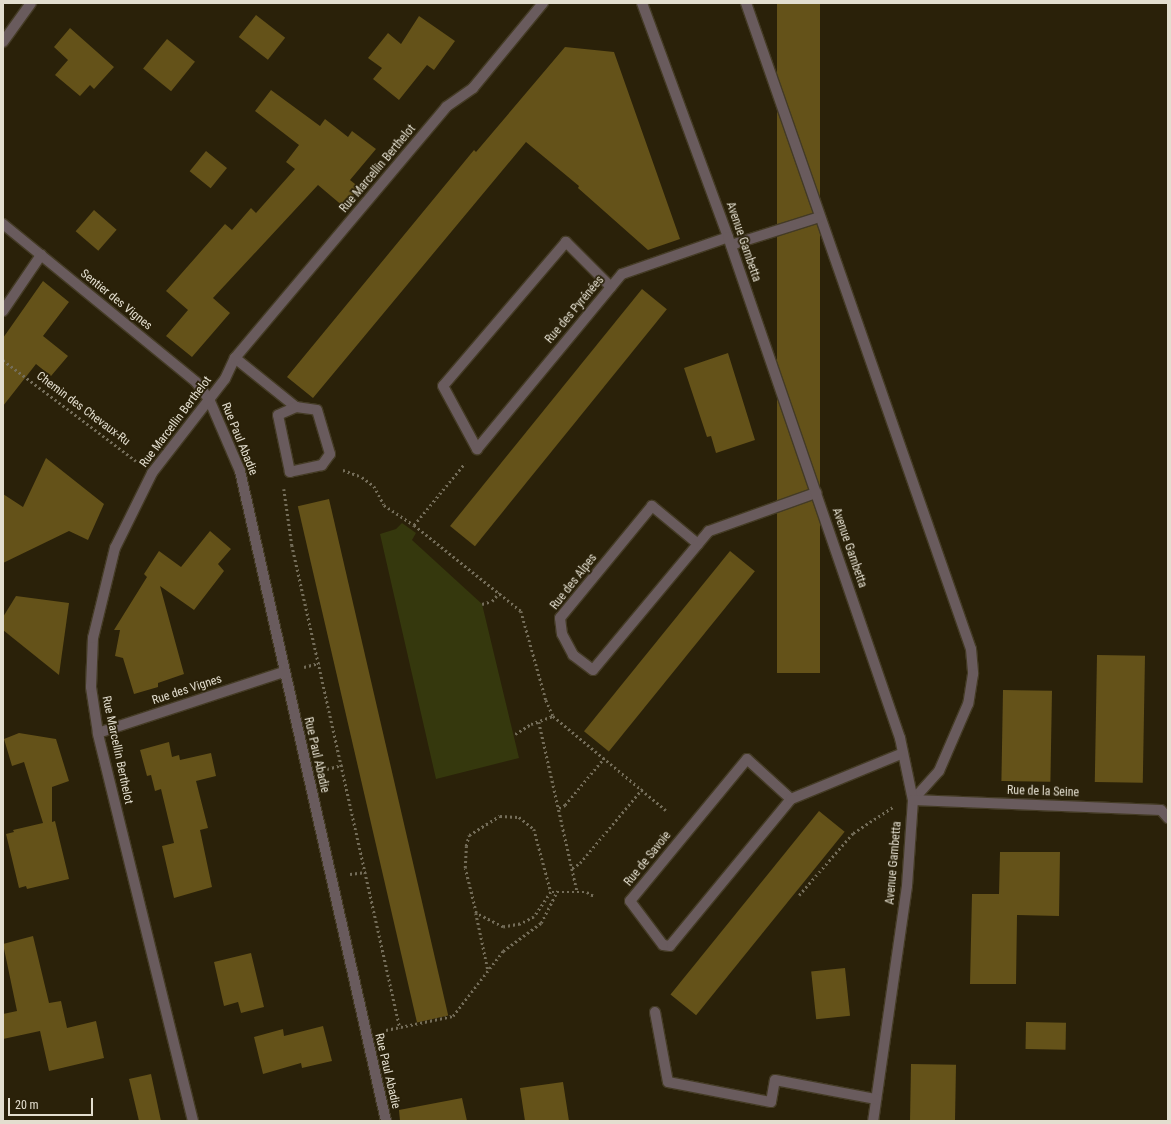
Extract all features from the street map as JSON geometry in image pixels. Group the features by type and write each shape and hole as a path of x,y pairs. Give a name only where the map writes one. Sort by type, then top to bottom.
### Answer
{"street":[{"path":"3,42 31,3"},
{"name":"Rue Marcellin Berthelot","path":"193,1121 98,733 90,687 93,638 114,548 152,473 225,379 235,358 446,107 473,88 543,3"},
{"name":"Avenue Gambetta","path":"642,3 730,241 900,738 913,800 907,886 873,1121"},
{"path":"746,3 971,649 973,674 968,704 940,771 913,800"},
{"name":"Rue des Pyrénées","path":"477,448 622,274 730,241 820,217"},
{"name":"Sentier des Vignes","path":"3,224 196,382 209,399"},
{"path":"477,448 443,386 566,242 611,287"},
{"path":"3,311 41,255"},
{"path":"235,358 296,408"},
{"name":"Rue Paul Abadie","path":"209,399 240,471 365,1033 386,1121"},
{"path":"296,408 317,410 330,454 322,465 290,472 278,415 296,408"},
{"name":"Rue des Alpes","path":"698,544 652,506 560,618 562,634 574,654 593,670 698,544 708,531 816,493"},
{"name":"Rue des Vignes","path":"98,733 284,672"},
{"name":"Rue de Savoie","path":"791,799 747,759 630,901 662,946 670,946 791,799 903,753"},
{"name":"Rue de la Seine","path":"913,800 1161,810 1168,818"},
{"path":"655,1012 668,1082 771,1102 775,1080 876,1099"}],"path":[{"name":"Chemin des Chevaux-Ru","path":"3,360 152,473"},
{"path":"414,525 477,448"},
{"path":"326,459 349,474 362,477 374,486 384,505 414,525 521,611 546,700 554,716 666,810"},
{"path":"290,472 283,487 292,545 400,1028"},
{"path":"482,604 492,601 499,593"},
{"path":"515,734 554,716"},
{"path":"540,722 577,891"},
{"path":"559,808 565,805 604,758"},
{"path":"572,868 580,863 642,789"},
{"path":"799,895 853,833 894,806 913,800"},
{"path":"489,971 465,868 466,846 469,835 500,816 519,817 534,829 552,892"},
{"path":"365,1033 400,1028 453,1016 512,942 541,923 558,891"},
{"path":"476,913 503,927 520,924 534,916 552,892 577,891 587,892 594,896"}],"green space":[{"path":"402,523 416,533 412,540 482,604 519,758 436,779 380,534 396,529"}],"building":[{"path":"777,3 820,3 820,673 777,673"},
{"path":"256,15 285,38 268,60 239,37"},
{"path":"419,16 455,41 434,70 427,65 399,100 373,79 382,68 368,58 388,33 401,44"},
{"path":"70,28 114,67 94,89 90,85 80,96 55,75 68,60 54,47"},
{"path":"167,39 195,62 171,91 143,69"},
{"path":"565,47 614,52 680,239 648,250 578,188 579,186 526,142 313,398 287,377 474,150 476,152"},
{"path":"271,90 320,126 325,119 348,137 352,131 376,149 350,180 360,188 344,207 318,185 213,298 230,313 192,357 166,336 188,310 166,291 225,224 232,230 251,208 256,213 295,169 286,162 299,145 255,111"},
{"path":"206,151 227,168 211,188 190,171"},
{"path":"94,210 117,230 98,251 76,231"},
{"path":"43,281 69,302 43,336 68,356 51,376 36,364 3,406 3,338"},
{"path":"642,289 667,309 475,546 450,526"},
{"path":"728,353 755,440 716,453 711,436 707,437 684,368"},
{"path":"46,458 104,504 88,540 69,531 3,563 3,494 23,507"},
{"path":"329,499 448,1015 417,1023 298,506"},
{"path":"210,531 231,549 218,564 224,571 194,610 160,586 184,674 158,683 158,687 134,694 123,658 115,656 120,630 114,630 147,577 144,574 159,551 181,567"},
{"path":"730,551 755,571 609,751 584,731"},
{"path":"16,596 69,603 59,675 3,630 3,617"},
{"path":"1097,655 1145,656 1143,783 1095,782"},
{"path":"1003,690 1052,691 1050,782 1001,781"},
{"path":"19,733 56,739 69,781 52,787 52,822 55,821 69,879 27,889 26,886 19,888 6,834 14,832 13,830 43,823 24,762 12,766 4,739"},
{"path":"169,742 172,757 179,755 180,760 211,753 216,776 196,781 208,828 200,830 212,887 174,898 162,846 174,843 161,789 155,791 151,775 147,776 140,750"},
{"path":"819,811 845,832 696,1015 670,994"},
{"path":"1000,852 1060,852 1059,916 1017,915 1016,984 970,984 972,894 999,894"},
{"path":"33,936 49,1003 61,1001 67,1028 96,1021 104,1058 49,1071 40,1031 3,1039 3,1014 17,1011 3,944"},
{"path":"251,953 264,1007 241,1013 238,1002 224,1006 214,962"},
{"path":"845,968 850,1016 816,1019 811,972"},
{"path":"1026,1022 1066,1023 1066,1050 1026,1049"},
{"path":"323,1026 332,1061 302,1068 301,1063 263,1074 254,1037 283,1029 284,1036"},
{"path":"911,1064 956,1065 955,1121 910,1121"},
{"path":"151,1074 161,1121 139,1121 129,1079"},
{"path":"563,1082 569,1121 525,1121 520,1088"},
{"path":"462,1098 467,1121 400,1121 399,1110"}]}
